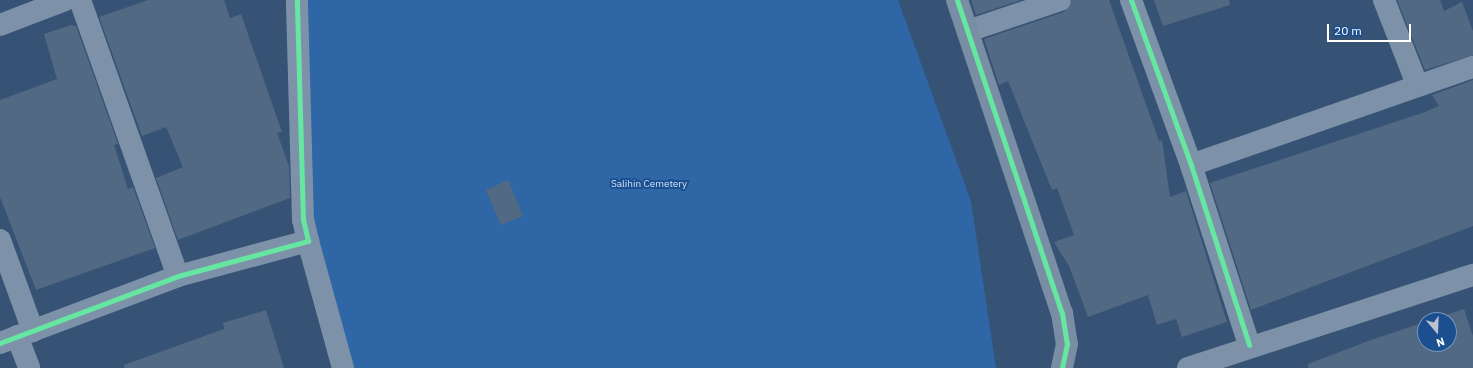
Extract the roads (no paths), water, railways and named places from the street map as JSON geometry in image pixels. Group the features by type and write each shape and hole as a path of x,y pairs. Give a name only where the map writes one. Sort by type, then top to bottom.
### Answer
{"street":[{"path":"0,25 65,0"},
{"path":"80,0 178,276"},
{"path":"297,0 303,220 343,368"},
{"path":"957,0 1062,313 1067,344 1062,368"},
{"path":"968,31 1060,0"},
{"path":"1132,0 1191,165 1249,346"},
{"path":"1384,0 1417,84"},
{"path":"1191,165 1417,84 1473,67"},
{"path":"0,240 17,337 29,368"},
{"path":"17,337 178,276 308,241"},
{"path":"1188,368 1249,346 1473,275"}],"park label":[{"name":"Salihin Cemetery","path":"649,184"}]}
